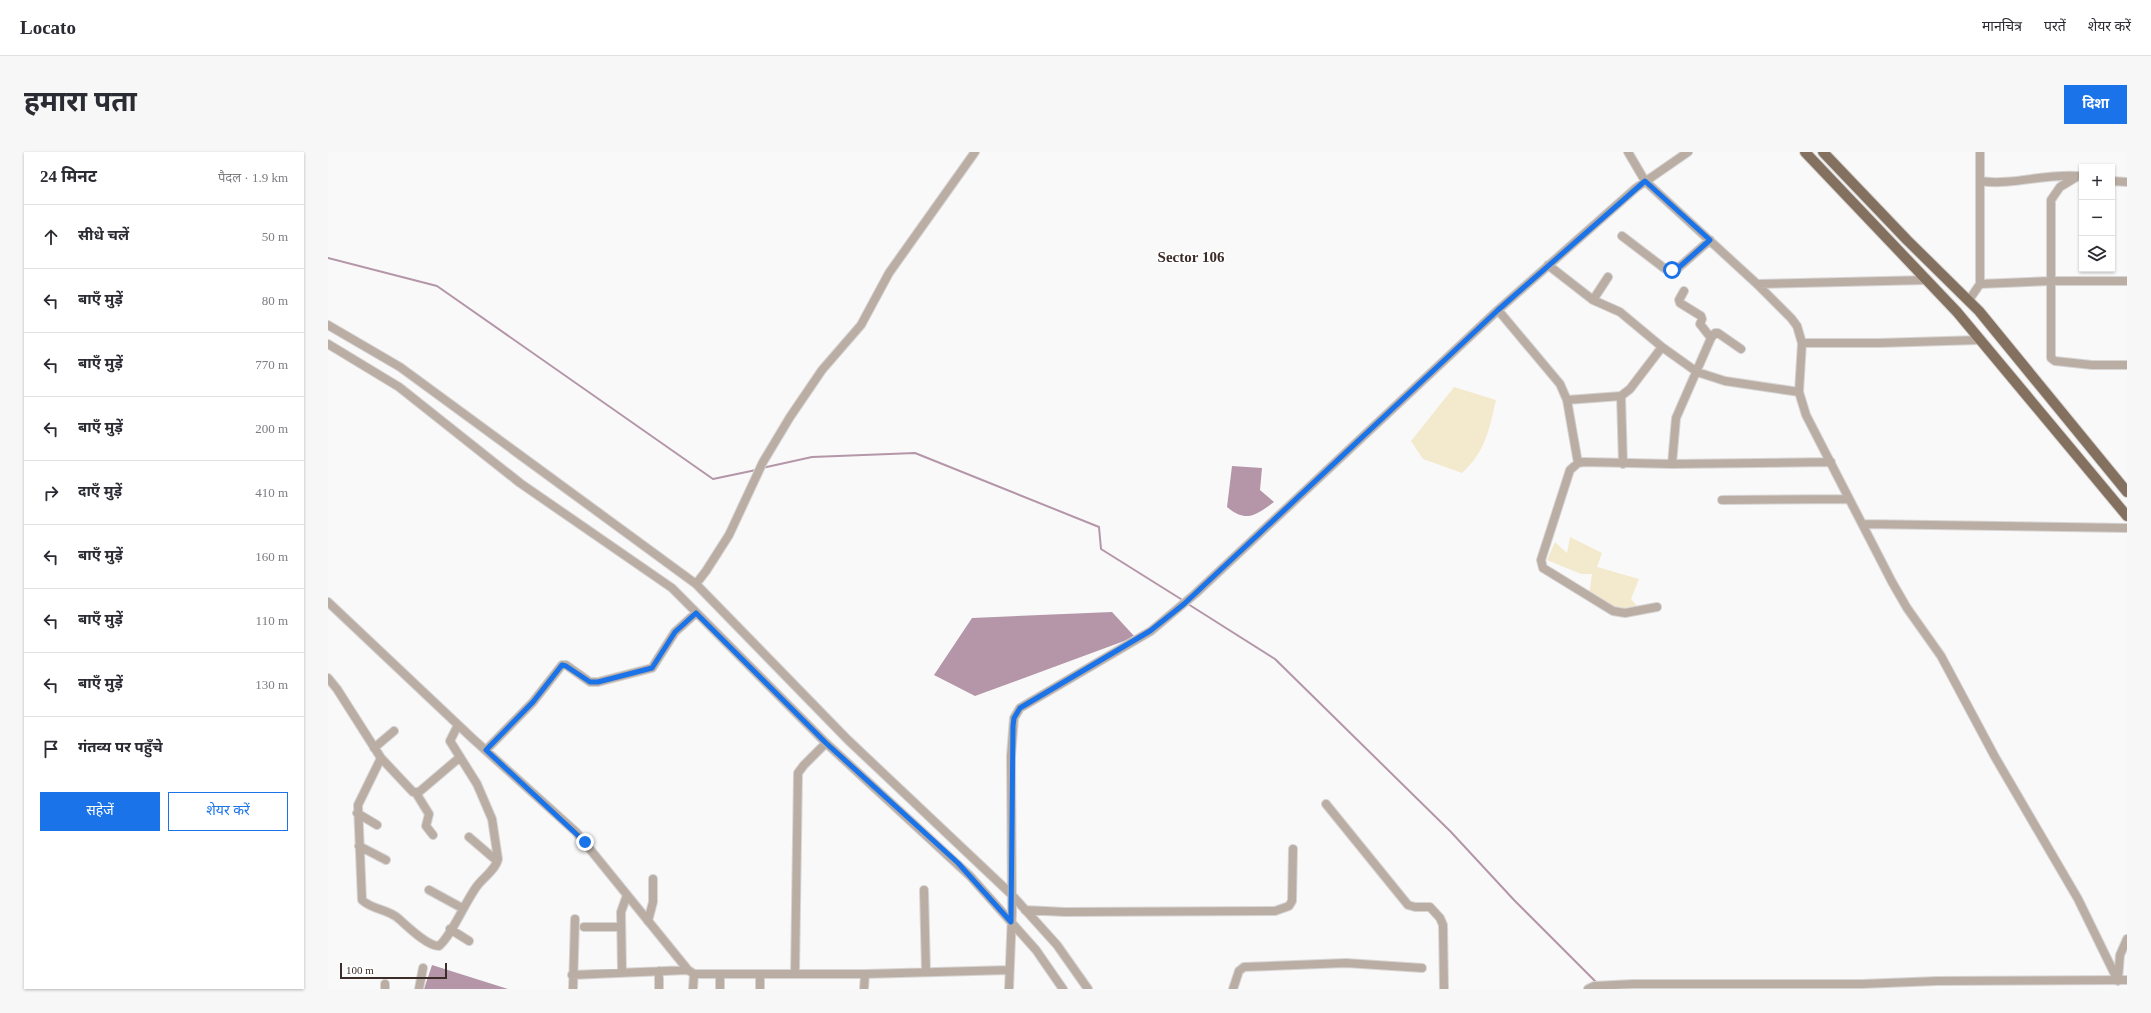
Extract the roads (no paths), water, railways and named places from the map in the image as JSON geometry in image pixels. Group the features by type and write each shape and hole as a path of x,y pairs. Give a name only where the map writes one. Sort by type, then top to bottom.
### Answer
{"main road":[{"path":"1805,152 1957,312 2127,516"},
{"path":"1823,152 1906,240 1969,300 2127,492"}],"street":[{"path":"696,584 729,535 763,462 790,417 822,370 861,325 889,273 975,152"},
{"path":"1628,152 1645,181 1757,284 1797,326 1802,343 1800,392 1806,415 1907,608 1941,656 1995,757 2078,899 2118,980"},
{"path":"1009,989 1011,922 1011,756 1013,726 1017,713 1032,700 1150,631 1184,604 1548,264 1645,181 1688,152"},
{"path":"1969,300 1980,284 1980,152"},
{"path":"1980,181 1997,184 2056,176 2079,177"},
{"path":"2079,178 2060,188 2052,200 2051,358 2055,361 2092,365 2127,365"},
{"path":"2115,181 2127,182"},
{"path":"1622,236 1664,268 1672,270 1677,269 1710,240"},
{"path":"1548,264 1593,300 1620,312 1662,347 1697,372 1725,381 1800,392"},
{"path":"1593,300 1608,277"},
{"path":"1757,284 1927,280"},
{"path":"1980,284 2051,281 2127,281"},
{"path":"1684,291 1680,303 1701,316 1702,319 1700,324 1711,338"},
{"path":"1498,310 1560,384 1567,400 1578,463"},
{"path":"328,324 400,367 696,584 844,736 1011,894 1057,945 1088,989"},
{"path":"1672,464 1676,418 1711,338 1718,333 1741,349"},
{"path":"1802,343 1879,343 1979,340"},
{"path":"328,344 399,387 520,484 662,580 826,743 958,863 1040,956 1063,989"},
{"path":"1567,400 1621,396 1630,389 1662,347"},
{"path":"1621,396 1623,464"},
{"path":"1657,607 1624,613 1613,611 1598,604 1543,568 1542,560 1570,470 1578,463 1672,464 1831,462"},
{"path":"1722,500 1849,499"},
{"path":"1863,524 2127,528"},
{"path":"328,602 458,725 576,832 691,972 694,989"},
{"path":"486,750 533,702 562,665 566,666 590,682 598,682 652,668 675,632 696,613"},
{"path":"328,678 337,689 381,758 416,793 429,814 426,826 433,835"},
{"path":"381,758 360,798 357,813 364,902 395,916 406,927 436,946 441,945 462,908 497,861 492,819 477,784 459,758 450,741 458,725"},
{"path":"374,748 394,731"},
{"path":"795,973 798,774 804,765 826,743"},
{"path":"416,793 459,758"},
{"path":"1326,804 1408,905 1415,907 1430,907 1440,918 1443,925 1444,989"},
{"path":"357,813 377,825"},
{"path":"469,837 497,861"},
{"path":"359,846 386,860"},
{"path":"1025,910 1065,912 1275,911 1289,906 1292,901 1293,849"},
{"path":"648,921 653,902 653,879"},
{"path":"429,890 462,908"},
{"path":"924,890 926,972"},
{"path":"622,973 621,912 627,895"},
{"path":"573,989 572,975 575,919"},
{"path":"584,927 621,927"},
{"path":"450,929 469,941"},
{"path":"2118,980 2120,955 2127,939"},
{"path":"1233,989 1239,971 1244,967 1346,963 1422,968"},
{"path":"419,989 423,968"},
{"path":"572,975 659,971 720,974 865,974 1009,970"},
{"path":"659,971 660,989"},
{"path":"720,974 720,989"},
{"path":"760,974 760,989"},
{"path":"864,989 865,974"},
{"path":"1588,989 1594,986 1633,984 1862,984 1937,981 2127,980"}],"waterway":[{"path":"328,258 437,286 713,479 756,470"},
{"path":"762,468 812,457 915,453 1099,527 1101,549 1184,601"},
{"path":"1188,604 1275,659 1451,832 1514,900 1596,982"}],"district":[{"name":"Sector 106","path":"1191,257"}]}
